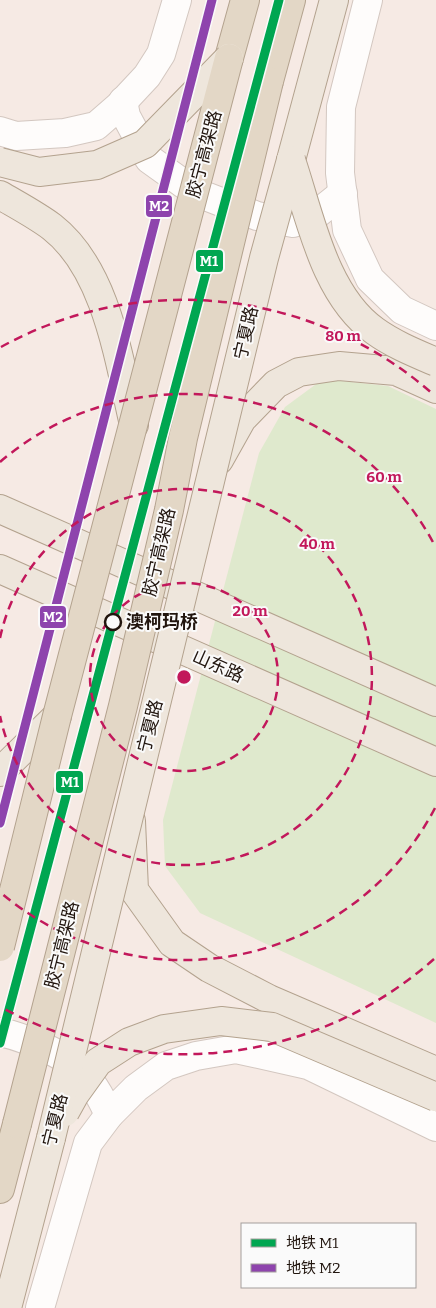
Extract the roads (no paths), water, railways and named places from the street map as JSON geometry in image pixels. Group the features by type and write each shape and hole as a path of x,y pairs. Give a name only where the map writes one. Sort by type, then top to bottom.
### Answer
{"highway":[{"name":"胶宁高架路","path":"0,947 57,716 245,0"},
{"name":"胶宁高架路","path":"0,1189 123,706 169,510 183,438 269,81 291,0"}],"main road":[{"name":"宁夏路","path":"7,1308 51,1138 264,258 334,0"},
{"path":"0,162 39,172 97,165 145,144 229,58"},
{"path":"291,160 326,271 347,304 374,331 400,346 436,362"},
{"path":"0,195 53,228 83,262 97,291 112,332 134,425"},
{"path":"212,472 242,419 276,384 299,372 339,366 396,371 436,389"},
{"path":"0,510 436,702"},
{"name":"山东路","path":"0,569 436,762"},
{"path":"0,772 57,716"},
{"path":"130,806 134,890 172,943 209,968 268,999 436,1070"},
{"path":"51,1138 75,1094 98,1062 129,1042 164,1029 221,1021 272,1027 436,1097"}],"street":[{"path":"0,131 16,136 65,133 96,126 124,102 147,76 161,54 177,0"},
{"path":"368,0 341,107 340,172 347,230 370,279 402,310 436,326"},
{"path":"124,102 126,116 149,159 195,192 257,216 293,223 318,213 343,194"},
{"path":"0,1032 22,1036 80,1069 95,1089 109,1115"},
{"path":"40,1308 88,1143 109,1115 136,1088 166,1066 196,1056 236,1049 308,1065 436,1127"}],"metro line":[{"name":"M2","path":"0,823 212,0"},
{"name":"M1","path":"0,1043 279,0"}],"place":[{"name":"澳柯玛桥","path":"113,622"}]}
